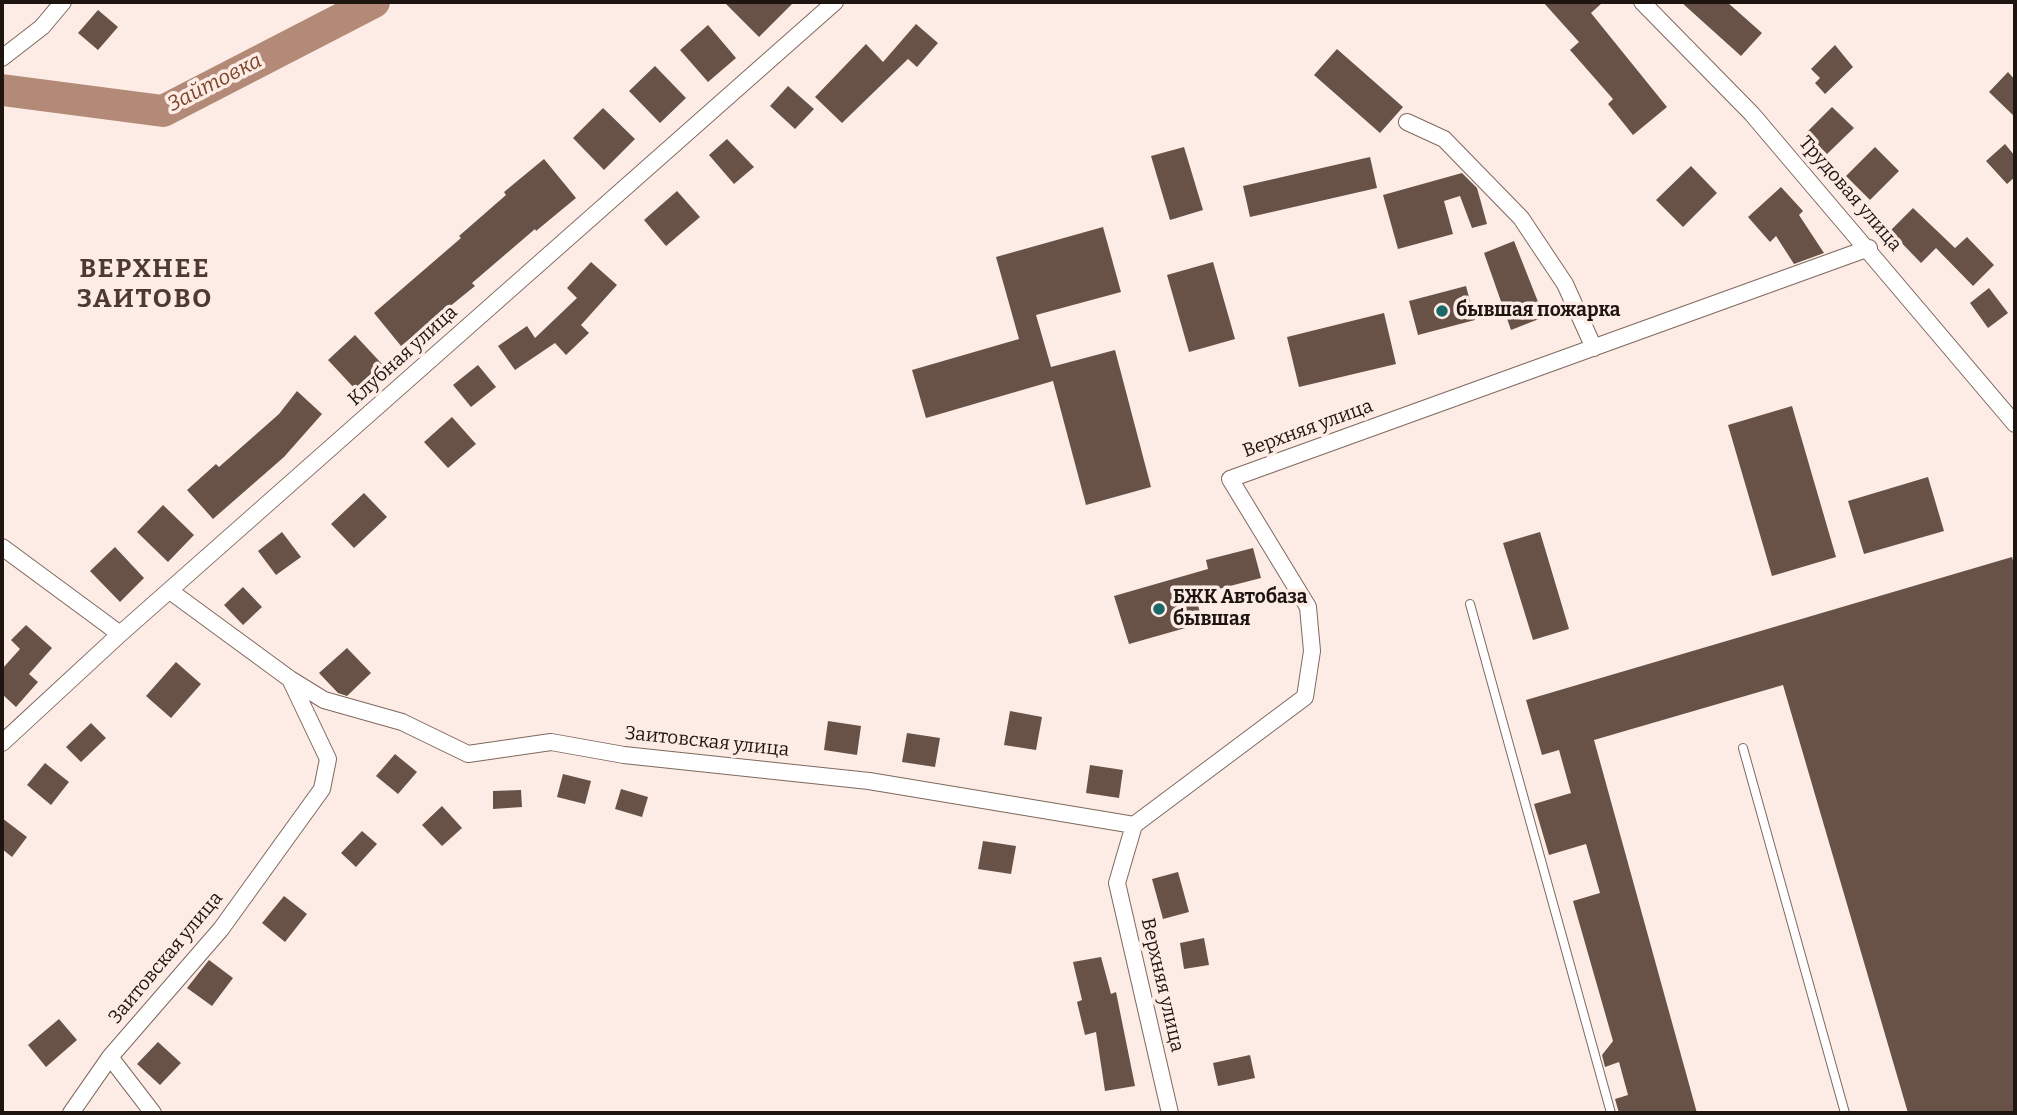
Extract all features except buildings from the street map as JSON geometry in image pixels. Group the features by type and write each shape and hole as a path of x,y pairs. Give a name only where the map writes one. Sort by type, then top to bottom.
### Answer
{"street":[{"path":"2,58 42,27 63,2"},
{"name":"Клубная улица","path":"2,743 120,634 835,2"},
{"name":"Трудовая улица","path":"1642,2 1752,114 1869,248 2015,424"},
{"path":"1407,122 1444,139 1521,218 1565,284 1594,348"},
{"name":"Верхняя улица","path":"1170,1113 1117,883 1134,825 1305,697 1312,651 1308,607 1230,479 1869,248"},
{"path":"2,547 120,634"},
{"name":"Заитовская улица","path":"170,591 324,701 402,722 468,754 551,742 624,755 869,781 1134,825"},
{"name":"Заитовская улица","path":"71,1113 110,1057 221,929 322,789 328,759 290,679"},
{"path":"110,1057 153,1113"}],"lane":[{"path":"1470,604 1611,1113"},
{"path":"1743,748 1845,1113"}],"waterway":[{"name":"Зайтовка","path":"2,90 163,111 374,2"}],"place":[{"name":"бывшая пожарка","path":"1442,311"},
{"name":"БЖК Автобаза бывшая","path":"1159,609"}],"district":[{"name":"ВЕРХНЕЕ ЗАИТОВО","path":"145,285"}]}
